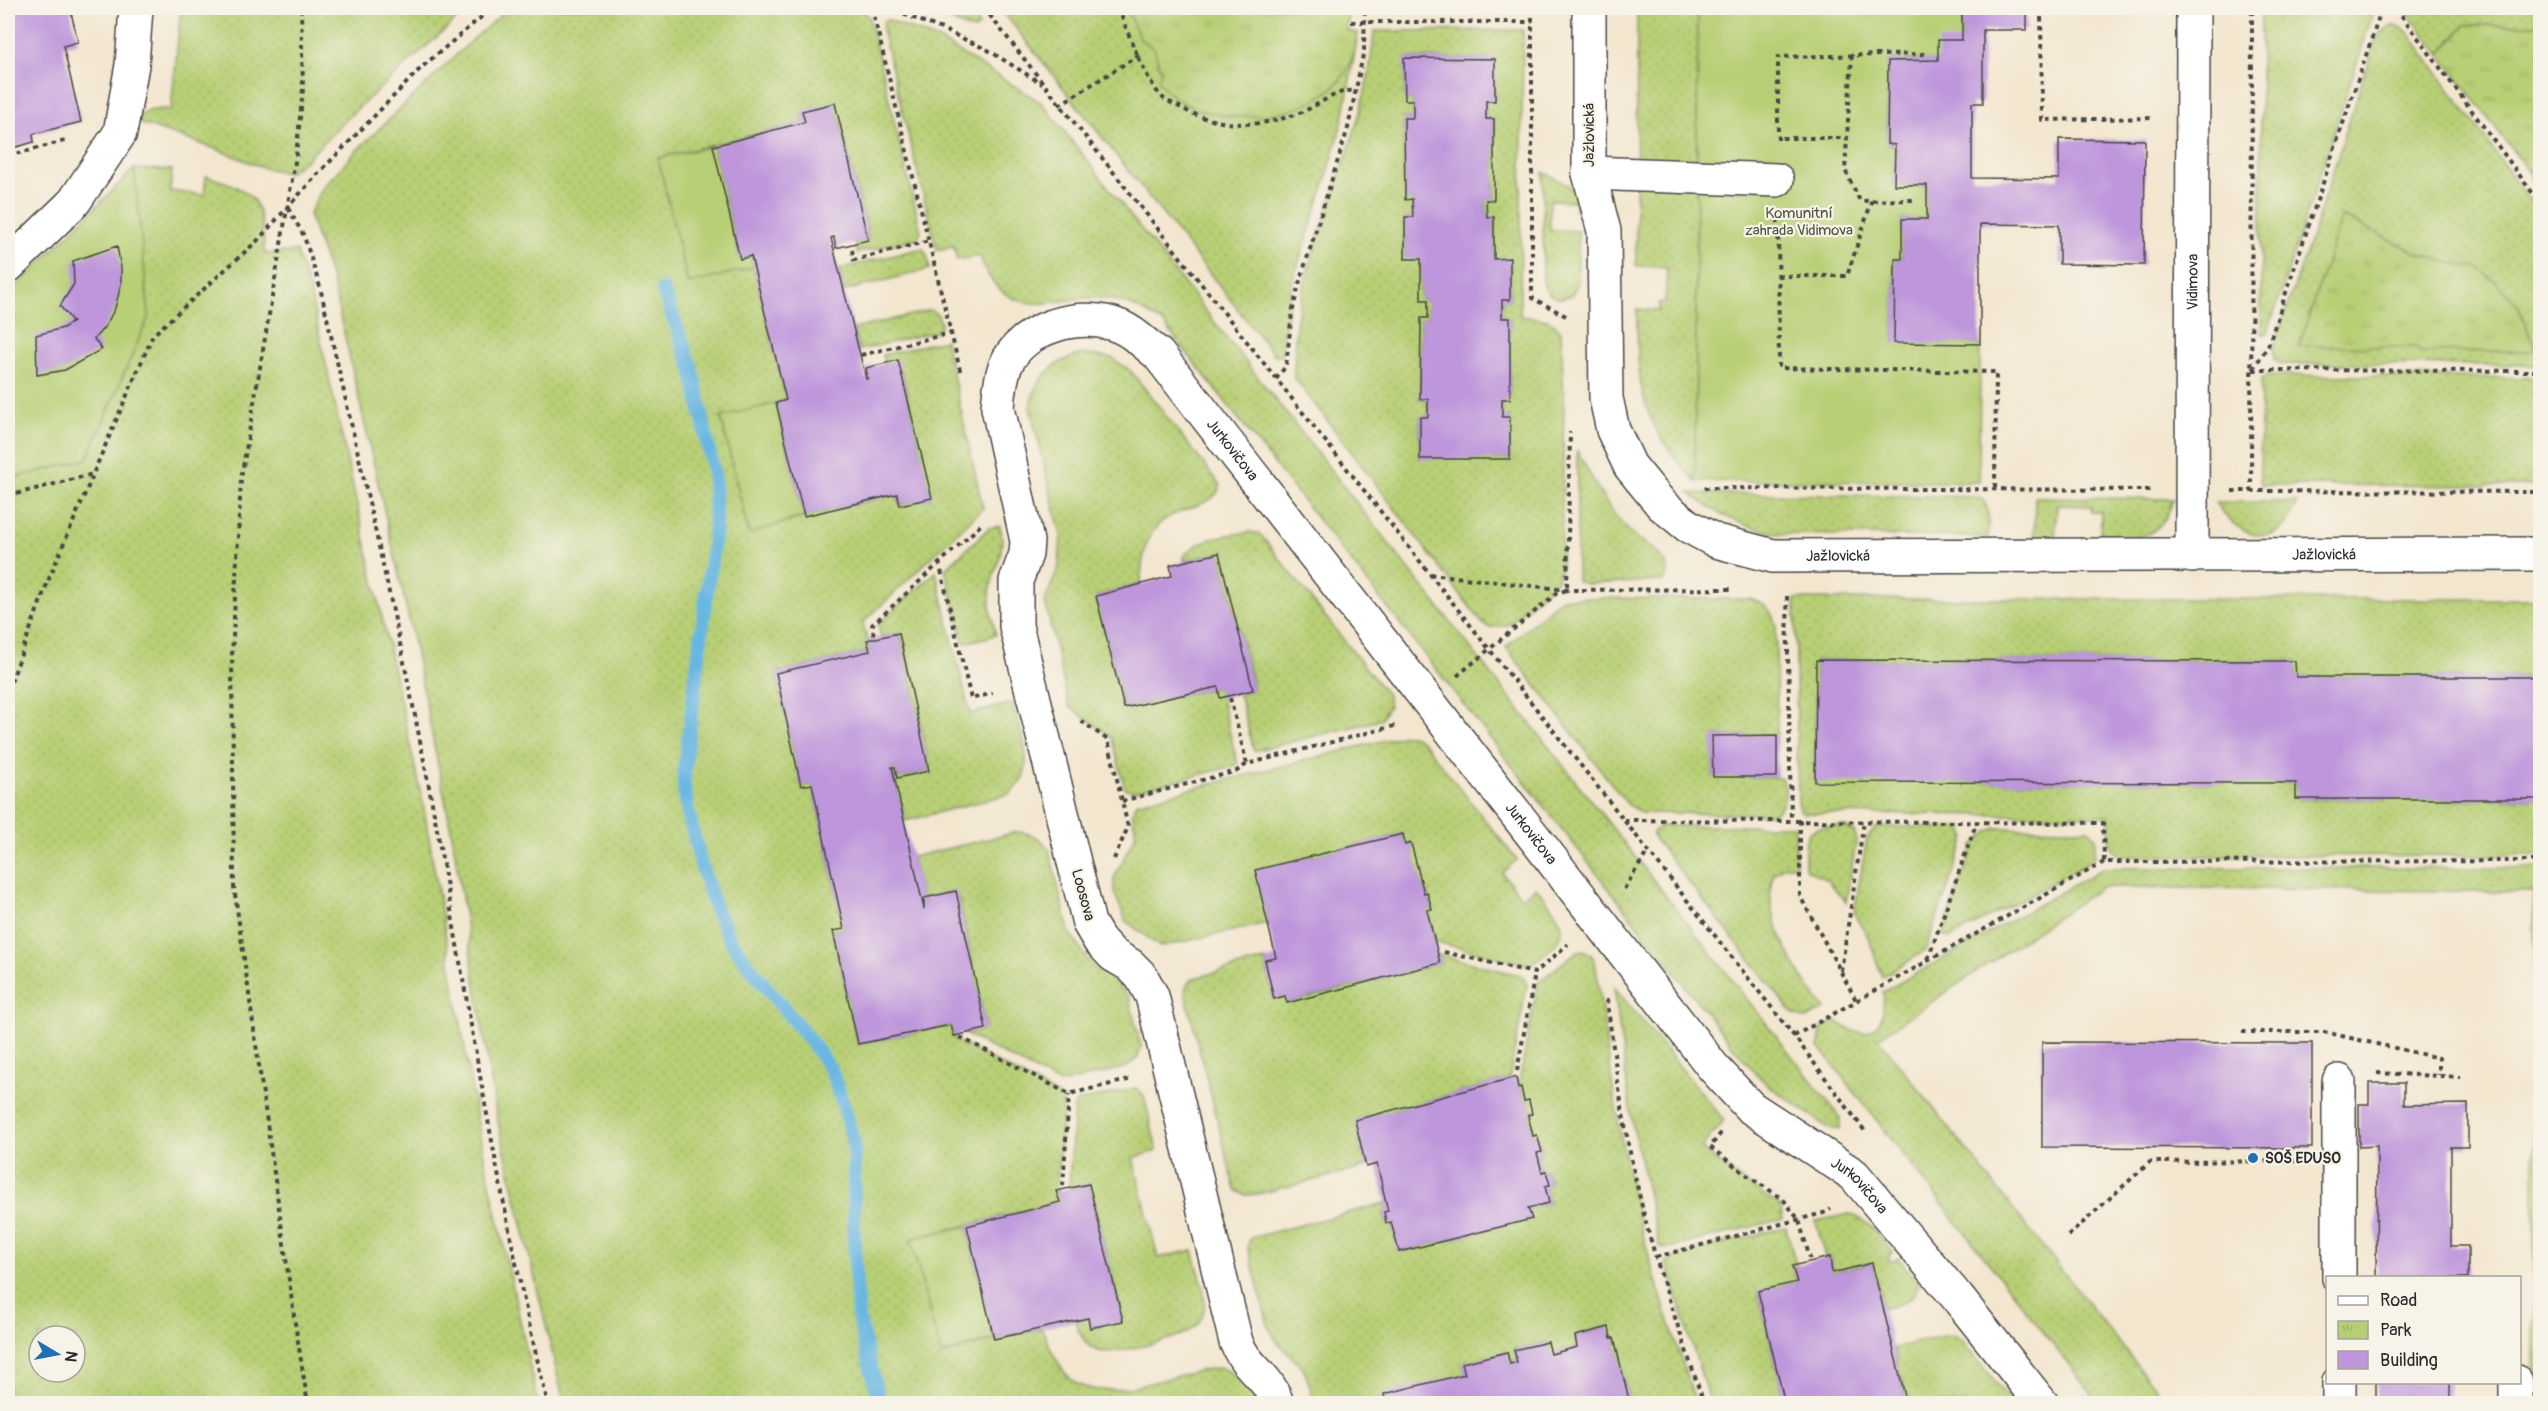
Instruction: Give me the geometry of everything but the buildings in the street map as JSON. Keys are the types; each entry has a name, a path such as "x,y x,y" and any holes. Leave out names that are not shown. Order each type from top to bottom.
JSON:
{"street":[{"path":"8,266 74,202 120,133 132,65 136,8"},
{"name":"Jažlovická","path":"1589,8 1588,173 1604,231 1605,398 1612,430 1630,466 1662,505 1688,526 1716,541 1773,556 2541,554"},
{"name":"Vidimova","path":"2192,556 2193,8"},
{"path":"1588,173 1778,180"},
{"name":"Jurkovičova","path":"1014,352 1031,336 1054,326 1081,321 1104,321 1131,332 1158,354 1713,1067 1750,1107 1854,1175 1957,1297 2042,1404"},
{"name":"Loosova","path":"1014,352 1005,366 998,408 1027,541 1026,554 1016,581 1016,626 1089,923 1099,940 1113,955 1136,970 1152,996 1236,1342 1242,1357 1267,1380 1277,1404"},
{"path":"2339,1081 2339,1276"},
{"path":"2339,1384 2339,1404"},
{"path":"2516,1384 2516,1404"}],"path":[{"path":"301,8 303,89 296,156 241,479 232,656 234,887 308,1404"},
{"path":"8,690 48,581 153,335 258,240 315,177 422,67 492,8"},
{"path":"872,8 962,378"},
{"path":"887,8 942,29 987,50 1045,87"},
{"path":"984,8 1794,1036 1858,1124"},
{"path":"1118,8 1150,79 1163,98 1216,123 1241,125 1268,123 1304,111 1340,92 1357,91"},
{"path":"1276,379 1286,366 1292,313 1299,284 1348,128 1357,91 1364,50 1365,8"},
{"path":"1533,8 1532,298 1570,318"},
{"path":"2042,8 2042,120 2155,118"},
{"path":"2252,8 2252,491"},
{"path":"2253,370 2268,346 2382,8"},
{"path":"2396,8 2541,203"},
{"path":"1351,22 1532,22"},
{"path":"1929,54 1778,57 1779,368 1996,372 1995,489"},
{"path":"1059,105 1140,55"},
{"path":"1852,55 1845,171 1860,201 1913,200"},
{"path":"1778,138 1847,138"},
{"path":"1778,276 1847,276 1872,200"},
{"path":"288,208 304,236 320,287 399,630 437,830 496,1171 548,1404"},
{"path":"852,250 854,260 928,240"},
{"path":"861,355 951,333"},
{"path":"2253,370 2541,371"},
{"path":"1567,590 1570,428"},
{"path":"8,496 93,474"},
{"path":"1698,488 2155,490 2155,479"},
{"path":"2193,490 2541,492"},
{"path":"874,635 872,625 938,561 993,514 1020,507"},
{"path":"938,561 971,699 1004,691"},
{"path":"1430,573 1567,590 1745,589"},
{"path":"1122,801 1237,771 1247,764 1396,727 1557,593 1567,590"},
{"path":"1786,590 1791,820"},
{"path":"1230,698 1247,764"},
{"path":"1074,716 1108,740 1128,827 1114,860"},
{"path":"1624,820 2103,823 2104,862"},
{"path":"1800,820 1800,896 1856,1000"},
{"path":"1840,973 1864,821"},
{"path":"1928,959 1977,821"},
{"path":"1794,1036 2104,862 2541,861"},
{"path":"1517,1071 1536,973 1573,940"},
{"path":"1444,952 1536,973"},
{"path":"1606,994 1627,1133 1640,1198 1656,1257 1704,1404"},
{"path":"960,1037 1069,1094 1169,1069"},
{"path":"2339,1081 2369,1073 2460,1077"},
{"path":"1063,1186 1069,1094"},
{"path":"2068,1236 2150,1162 2339,1161"},
{"path":"1656,1257 1827,1212 1836,1204"},
{"path":"1799,1220 1810,1259"}],"green space":[{"path":"181,8 469,8 355,111 304,162 287,173 264,168 136,122 146,112 171,109"},
{"path":"509,8 853,8 863,10 869,17 921,232 918,238 857,253 855,243 868,240 867,229 838,114 802,112 805,122 659,158 688,283 754,267 786,400 721,418 749,533 897,494 900,505 931,498 902,371 885,363 882,355 945,340 983,508 863,623 870,651 776,673 801,786 812,784 844,928 833,931 858,1044 951,1025 955,1040 1064,1099 1056,1191 1060,1202 911,1239 941,1355 1042,1329 1060,1366 1069,1377 1083,1386 1101,1390 1121,1389 1221,1368 1238,1377 1248,1388 1254,1399 1253,1404 564,1403 496,1113 452,835 411,629 333,284 309,215 323,187 357,150 471,41"},
{"path":"921,8 967,8 979,26 975,30 970,29"},
{"path":"1000,8 1360,8 1360,13 1348,13 1347,31 1358,33 1343,119 1326,180 1292,282 1281,355 1274,355"},
{"path":"1126,8 1346,8 1347,31 1358,33 1349,66 1343,76 1326,93 1304,105 1278,113 1250,117 1222,115 1197,109 1175,97 1158,80 1161,72 1154,48 1141,40"},
{"path":"1371,8 1522,8 1522,11 1371,11"},
{"path":"1637,8 1698,8 1695,481 1676,460 1652,421 1645,402 1638,361 1637,309 1659,311 1659,303 1665,303 1667,267 1636,266"},
{"name":"Komunitní zahrada Vidimova","path":"1698,8 1962,8 1962,40 1938,60 1888,61 1887,144 1895,145 1894,185 1927,186 1927,219 1902,219 1902,259 1895,259 1894,342 1980,344 1979,482 1695,481"},
{"path":"2261,8 2375,8 2268,332 2264,335 2261,332"},
{"path":"2403,8 2540,8 2540,25 2465,25 2440,54"},
{"path":"888,20 941,41 1042,103 1841,1118 1840,1129 1830,1129 1765,1083 1735,1049 1164,324 1134,306 1109,299 1086,298 1045,303 1021,301 1012,298 996,285 989,277 980,256 957,260 954,246 937,250 882,29 884,21"},
{"path":"2465,25 2540,25 2540,163 2529,172 2440,54"},
{"path":"2392,26 2400,27 2408,32 2540,214 2540,365 2281,364 2274,359 2273,348 2376,38","holes":["2342,216 2417,253 2477,268 2496,282 2518,306 2536,350 2420,351"]},
{"path":"1523,30 1520,316 1549,321 1561,332 1564,399 1561,569 1556,581 1508,625 1490,628 1482,623 1294,377 1295,337 1306,277 1362,103 1370,68 1374,31","holes":["1405,58 1494,59 1495,100 1486,101 1486,119 1494,119 1494,199 1486,200 1487,217 1494,218 1494,259 1510,259 1510,300 1502,300 1502,318 1510,318 1510,399 1502,399 1502,417 1510,417 1510,459 1420,458 1420,417 1428,417 1428,399 1420,399 1421,319 1428,318 1428,300 1421,300 1421,259 1405,258 1405,218 1413,217 1412,199 1405,199 1404,118 1413,118 1413,100 1405,100"]},
{"path":"713,146 740,259 751,256 754,267 688,284 658,158"},
{"path":"2540,163 2540,192 2529,172"},
{"path":"134,169 172,170 170,191 204,195 206,176 238,187 248,194 259,210 265,254 296,251 310,292 423,803 480,1137 538,1403 8,1403 8,479 87,459 149,316"},
{"path":"134,169 149,316 87,459 8,479 8,295"},
{"path":"1543,172 1579,191 1578,210 1575,210 1574,201 1550,200 1550,230 1578,231 1578,282 1572,295 1562,298 1551,295 1543,283"},
{"path":"2342,216 2417,253 2463,266 2477,267 2496,282 2518,306 2536,351 2420,352 2418,347 2299,346"},
{"path":"923,249 927,255 930,269 844,291 839,269"},
{"path":"930,310 938,315 941,324 938,331 859,350 854,329"},
{"path":"1082,354 1112,358 1131,371 1220,485 1218,492 1212,498 1167,518 1155,529 1147,543 1141,584 1096,596 1124,708 1218,687 1238,765 1135,791 1126,789 1124,785 1112,738 1069,706 1045,601 1059,566 1061,536 1030,407 1036,387 1047,372 1062,361"},
{"path":"2268,375 2540,378 2540,486 2262,485 2260,479 2261,385 2262,379"},
{"path":"776,403 804,516 749,534 721,417"},
{"path":"1577,450 1614,514 1630,532 1663,559 1668,572 1664,581 1586,584 1577,581"},
{"path":"1689,493 1979,497 1988,510 1988,537 1779,534 1732,520"},
{"path":"2035,497 2173,499 2162,523 2154,530 2136,537 2100,537 2101,512 2091,512 2091,506 2057,505 2055,537 2034,537"},
{"path":"2215,502 2297,502 2290,518 2280,529 2270,535 2258,535 2235,525"},
{"path":"1000,526 1001,552 990,597 996,635 964,643 945,569 989,528"},
{"path":"1251,532 1260,534 1388,696 1389,706 1380,720 1254,751 1239,694 1253,690 1251,678 1219,553 1184,561 1189,551 1205,541"},
{"path":"936,572 970,714 1013,703 1026,752 1026,764 1024,775 1009,794 905,821 892,767 895,767 898,778 929,771 928,759 899,633 881,637 878,624"},
{"path":"1562,598 1750,599 1761,603 1768,609 1776,628 1777,735 1713,736 1713,776 1781,778 1785,794 1780,808 1772,814 1641,813 1627,804 1506,647"},
{"path":"1795,599 2540,599 2540,677 2296,677 2295,661 1816,660 1815,781 2296,783 2297,799 2540,799 2540,855 2124,856 2118,854 2111,846 2109,816 1804,813 1800,810 1798,802"},
{"path":"1412,735 1423,742 1517,860 1502,873 1522,898 1536,887 1560,921 1562,929 1555,945 1529,965 1436,942 1427,910 1432,908 1428,893 1424,893 1410,844 1405,845 1402,834 1256,870 1268,923 1160,947 1126,921 1114,892 1114,878 1136,834 1132,812 1136,803"},
{"path":"1660,826 1795,826 1796,866 1784,866 1774,874 1771,889 1772,907 1784,944 1805,981 1825,1009 1806,1019 1792,1013 1653,837 1653,832"},
{"path":"1843,826 1855,832 1856,843 1846,902 1828,881 1805,868 1805,846 1809,833 1820,828"},
{"path":"1877,827 1962,827 1966,837 1925,951 1882,977 1869,939 1854,912 1867,838"},
{"path":"1996,828 2088,829 2096,838 2095,856 2082,867 1950,938 1943,935 1973,846 1989,831"},
{"path":"1017,832 1035,836 1049,849 1069,932 1093,967 1116,983 1129,998 1141,1046 1138,1057 1127,1067 1060,1084 965,1034 986,1029 960,902 955,891 924,898 924,909 912,857"},
{"path":"2104,868 2540,868 2540,1403 2534,1403 2534,892 2102,887 1878,1038 2167,1403 2099,1403 1819,1047 1821,1029 1835,1020 1856,1031 1872,1030 1882,1016 1883,992"},
{"path":"1584,950 1592,956 1596,966 1617,1115 1641,1229 1696,1403 1630,1403 1614,1338 1611,1338 1608,1327 1575,1335 1577,1347 1551,1354 1548,1342 1514,1350 1517,1362 1510,1364 1506,1352 1463,1363 1465,1374 1374,1401 1374,1403 1315,1403 1305,1371 1276,1340 1269,1328 1248,1249 1250,1238 1386,1203 1388,1211 1384,1212 1386,1223 1391,1222 1399,1252 1531,1219 1528,1208 1549,1203 1545,1186 1550,1184 1546,1171 1542,1172 1537,1153 1542,1152 1538,1136 1533,1136 1528,1115 1532,1114 1529,1100 1524,1101 1521,1088 1518,1088 1538,982 1578,951"},
{"path":"1439,955 1519,975 1525,979 1527,985 1509,1079 1356,1120 1366,1167 1259,1194 1245,1195 1235,1190 1185,993 1186,986 1194,978 1265,960 1274,999 1285,996 1288,1003 1440,963"},
{"path":"1614,987 1724,1120 1701,1148 1744,1182 1780,1206 1783,1219 1665,1249 1659,1246 1632,1122"},
{"path":"1136,1088 1144,1096 1157,1151 1133,1158 1158,1258 1193,1250 1204,1290 1204,1307 1198,1324 1182,1334 1143,1346 1103,1352 1085,1342 1075,1321 1088,1318 1091,1328 1123,1320 1089,1184 1069,1188 1074,1107 1077,1102"},
{"path":"1849,1214 1856,1216 1874,1230 1893,1252 1888,1257 1892,1262 1898,1258 1919,1283 1914,1294 1906,1301 1884,1308 1872,1263 1832,1273 1830,1257 1825,1258 1816,1221"},
{"path":"967,1226 994,1339 941,1355 911,1239"},
{"path":"1786,1227 1796,1265 1792,1267 1797,1282 1758,1292 1785,1403 1710,1403 1666,1262 1682,1254"},
{"path":"1948,1335 1962,1340 2010,1401 2007,1404 1907,1403 1894,1348"}],"waterway":[{"path":"663,290 693,372 714,474 715,528 684,771 684,790 688,812 701,865 716,911 731,941 831,1070 845,1110 854,1145 854,1246 858,1317 880,1404"}],"place":[{"name":"SOŠ EDUSO","path":"2253,1158"}]}
